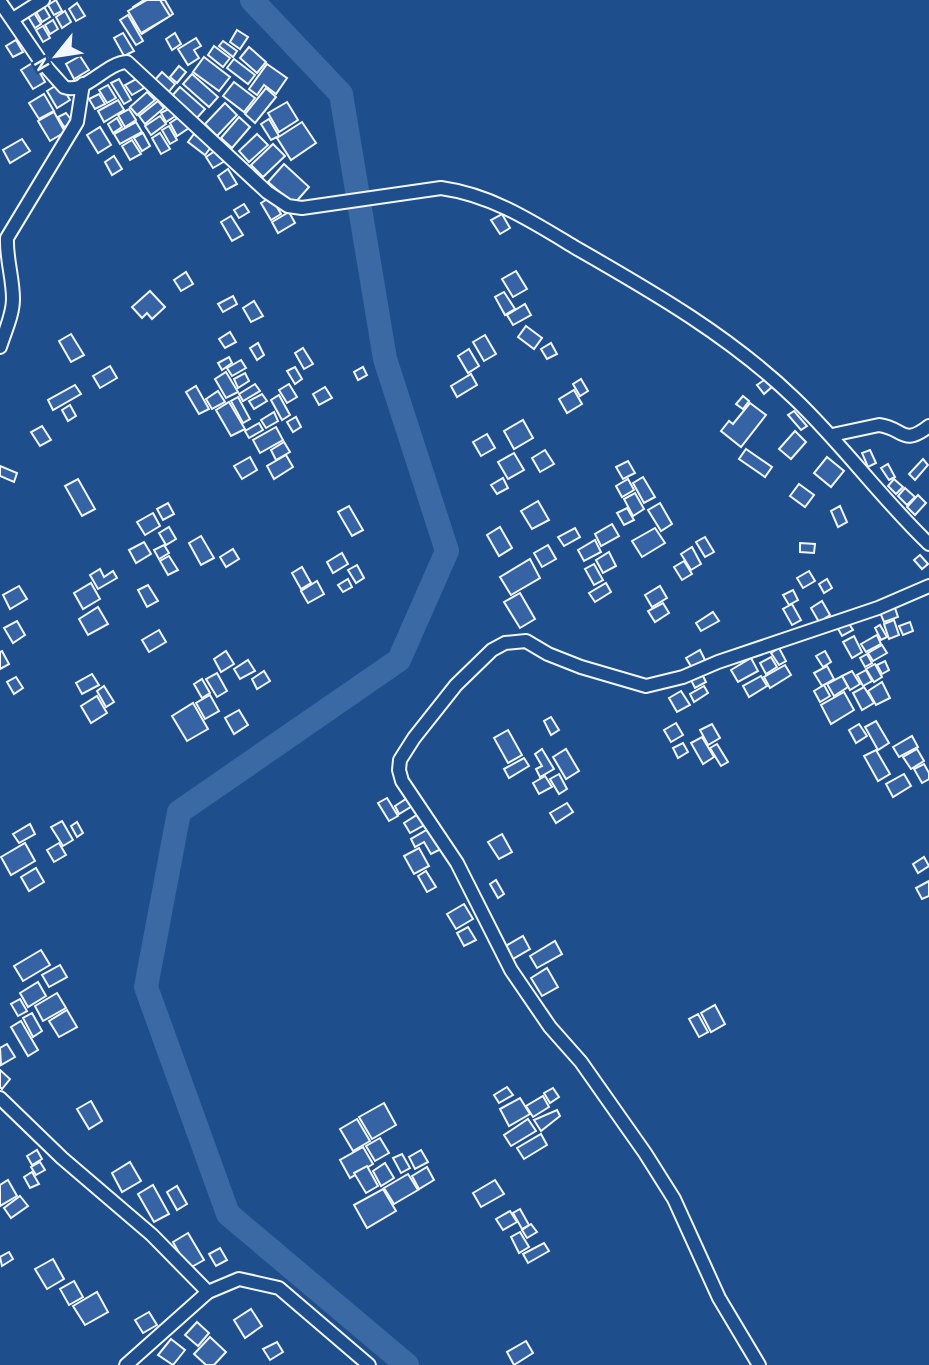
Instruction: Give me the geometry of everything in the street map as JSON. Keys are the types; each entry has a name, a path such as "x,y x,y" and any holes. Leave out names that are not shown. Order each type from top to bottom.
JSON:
{"street":[{"path":"13,19 43,0"},
{"path":"0,2 39,59 64,87 74,89 117,63 127,62 267,192 288,206 302,208 441,188 491,200 668,301 732,346 775,381 831,435 865,476 929,544"},
{"path":"0,347 13,298 6,238 77,122 83,84"},
{"path":"831,435 879,425 886,426 904,437 911,437 929,426"},
{"path":"759,1365 719,1298 674,1199 581,1062 550,1027 510,970 457,863 402,781 400,760 414,737 456,685 492,650 505,643 526,641 548,654 580,667 646,686 683,677 718,662 878,608 929,586"},
{"path":"0,1098 62,1158 152,1235 208,1292"},
{"path":"126,1365 208,1292 239,1279 279,1288 369,1365"}],"building":[{"path":"56,0 62,11 54,15 48,5"},
{"path":"144,0 165,0 173,14 142,34 133,21 139,17 133,7"},
{"path":"147,0 160,0 170,16 141,33 128,11"},
{"path":"77,3 85,16 76,21 69,9"},
{"path":"43,5 50,17 42,22 35,10"},
{"path":"33,11 41,24 35,28 27,15"},
{"path":"65,11 71,22 62,28 56,17"},
{"path":"128,15 143,41 136,45 120,20"},
{"path":"53,20 58,29 50,34 45,25"},
{"path":"43,26 50,38 43,42 36,30"},
{"path":"237,30 248,37 240,49 230,42"},
{"path":"123,33 134,51 124,56 114,38"},
{"path":"175,33 181,44 172,50 166,39"},
{"path":"196,38 201,46 194,50 199,58 188,65 178,49"},
{"path":"16,40 23,52 13,57 6,46"},
{"path":"223,41 237,51 233,57 219,46"},
{"path":"214,46 230,58 223,67 208,55"},
{"path":"249,47 266,62 257,73 240,58"},
{"path":"80,56 89,70 74,79 66,64"},
{"path":"204,57 230,77 219,91 193,72"},
{"path":"234,59 255,75 248,84 227,68"},
{"path":"34,62 45,82 33,89 21,70"},
{"path":"267,64 287,78 276,94 264,85 257,95 249,89"},
{"path":"179,66 186,72 177,83 170,77"},
{"path":"162,72 175,84 167,94 153,82"},
{"path":"192,74 218,97 209,107 183,84"},
{"path":"138,78 144,88 132,95 125,85"},
{"path":"119,79 131,100 124,104 111,83"},
{"path":"234,82 255,98 244,112 223,96"},
{"path":"60,83 70,100 57,108 47,91"},
{"path":"108,85 116,98 107,103 99,90"},
{"path":"180,87 205,109 196,119 171,97"},
{"path":"266,88 276,97 255,123 245,114"},
{"path":"147,92 155,100 137,115 130,107"},
{"path":"44,94 54,111 39,119 29,103"},
{"path":"99,94 105,104 95,109 89,99"},
{"path":"118,100 124,110 104,122 98,111"},
{"path":"158,101 164,108 145,124 139,116"},
{"path":"287,102 298,120 279,132 268,113"},
{"path":"225,103 237,115 217,136 205,124"},
{"path":"172,107 177,115 166,122 161,113"},
{"path":"129,109 136,120 125,127 118,115"},
{"path":"54,112 65,132 50,141 38,121"},
{"path":"66,113 73,122 64,127 58,117"},
{"path":"182,115 189,128 177,136 170,123"},
{"path":"160,116 166,124 151,135 145,126"},
{"path":"239,117 250,127 232,148 221,138"},
{"path":"117,118 122,127 113,133 108,124"},
{"path":"269,119 279,136 271,140 261,124"},
{"path":"136,122 142,132 120,144 114,134"},
{"path":"302,122 316,143 291,160 277,138"},
{"path":"169,126 177,140 170,144 162,130"},
{"path":"100,127 111,145 98,153 87,135"},
{"path":"143,133 150,146 142,151 134,138"},
{"path":"160,133 170,149 161,154 152,138"},
{"path":"194,134 211,147 205,155 188,142"},
{"path":"257,134 268,145 249,162 239,151"},
{"path":"22,139 30,151 10,163 3,150"},
{"path":"132,140 141,154 130,160 122,146"},
{"path":"273,144 285,156 263,177 251,165"},
{"path":"218,149 225,161 213,168 206,157"},
{"path":"114,156 122,169 112,175 105,162"},
{"path":"284,164 309,187 294,204 268,182"},
{"path":"228,169 237,184 226,190 218,176"},
{"path":"271,197 281,214 271,220 261,203"},
{"path":"244,204 249,212 239,218 234,210"},
{"path":"289,212 295,223 278,233 272,222"},
{"path":"502,214 510,228 500,234 491,220"},
{"path":"231,216 243,235 232,241 221,222"},
{"path":"516,271 527,289 513,297 502,279"},
{"path":"186,272 193,284 181,291 174,280"},
{"path":"150,291 165,307 152,319 147,313 142,318 132,307"},
{"path":"504,292 515,309 505,315 495,297"},
{"path":"233,296 237,304 223,312 218,304"},
{"path":"254,301 263,316 251,322 243,308"},
{"path":"525,304 531,315 513,325 507,315"},
{"path":"526,326 542,338 534,349 518,337"},
{"path":"230,332 236,342 225,348 219,339"},
{"path":"71,334 84,355 71,362 59,341"},
{"path":"485,335 496,354 484,361 473,342"},
{"path":"258,343 264,355 257,360 250,348"},
{"path":"551,343 557,354 547,359 541,349"},
{"path":"303,348 313,364 304,369 295,353"},
{"path":"469,349 479,366 468,373 458,356"},
{"path":"229,357 232,363 222,370 218,363"},
{"path":"241,360 246,368 232,376 227,368"},
{"path":"110,366 117,378 100,388 93,376"},
{"path":"295,367 302,379 295,384 287,371"},
{"path":"363,367 367,375 358,380 354,372"},
{"path":"226,372 238,392 226,398 215,379"},
{"path":"245,373 249,381 238,388 234,379"},
{"path":"471,374 477,385 457,397 451,386"},
{"path":"767,378 773,386 764,394 757,385"},
{"path":"581,379 588,391 580,396 573,384"},
{"path":"255,384 260,391 243,401 239,394"},
{"path":"289,384 297,397 287,403 279,390"},
{"path":"75,385 81,394 53,410 48,400"},
{"path":"196,386 209,409 199,414 186,392"},
{"path":"325,387 332,398 319,405 313,394"},
{"path":"574,390 582,404 567,413 559,399"},
{"path":"218,391 225,402 212,409 206,399"},
{"path":"262,394 267,401 254,409 249,401"},
{"path":"279,395 290,415 282,420 271,400"},
{"path":"743,396 749,401 743,409 736,404"},
{"path":"238,397 250,419 243,423 231,401"},
{"path":"229,402 245,429 231,436 216,410"},
{"path":"750,403 766,415 741,447 721,431 729,421 733,424"},
{"path":"70,405 76,416 68,421 62,410"},
{"path":"794,411 807,426 801,430 788,415"},
{"path":"274,412 278,421 266,428 261,420"},
{"path":"296,417 301,427 293,432 287,422"},
{"path":"523,420 533,438 514,449 504,431"},
{"path":"259,423 263,430 249,438 245,431"},
{"path":"42,426 51,440 40,446 31,432"},
{"path":"276,427 283,440 260,453 253,440"},
{"path":"795,431 806,442 791,459 779,449"},
{"path":"487,434 495,448 481,456 473,442"},
{"path":"284,442 290,452 276,460 271,450"},
{"path":"746,449 772,467 765,477 739,459"},
{"path":"545,450 554,464 540,472 532,458"},
{"path":"870,450 876,463 868,467 862,453"},
{"path":"514,453 524,470 508,479 498,462"},
{"path":"286,455 293,467 274,479 267,466"},
{"path":"250,457 257,470 242,479 234,466"},
{"path":"827,457 844,471 831,487 814,473"},
{"path":"923,459 928,465 915,480 909,474"},
{"path":"628,461 635,473 623,479 616,467"},
{"path":"888,464 895,477 889,480 881,468"},
{"path":"0,466 17,473 14,482 0,476"},
{"path":"643,477 655,497 644,503 633,483"},
{"path":"503,478 508,488 497,494 491,485"},
{"path":"78,479 95,509 82,516 65,486"},
{"path":"628,479 634,490 622,497 616,486"},
{"path":"894,479 903,487 896,494 888,486"},
{"path":"799,484 814,495 805,507 790,496"},
{"path":"905,488 915,497 907,505 898,496"},
{"path":"635,493 644,509 633,516 624,499"},
{"path":"918,495 926,503 915,515 907,507"},
{"path":"538,501 549,520 532,529 521,511"},
{"path":"168,503 174,514 163,520 157,509"},
{"path":"660,503 672,524 661,531 648,510"},
{"path":"349,506 363,530 352,536 338,512"},
{"path":"840,506 847,522 838,527 831,511"},
{"path":"627,508 634,520 624,525 617,513"},
{"path":"153,513 160,526 145,535 137,522"},
{"path":"612,524 619,536 601,546 595,534"},
{"path":"169,527 176,539 166,545 159,533"},
{"path":"500,527 512,548 499,556 487,535"},
{"path":"575,528 580,537 564,546 558,537"},
{"path":"655,528 665,543 642,557 632,541"},
{"path":"201,536 214,558 201,565 189,543"},
{"path":"705,537 714,552 705,557 696,542"},
{"path":"595,540 601,552 584,561 578,550"},
{"path":"144,542 151,554 136,563 129,550"},
{"path":"800,543 815,544 814,553 800,552"},
{"path":"164,545 169,553 159,559 154,550"},
{"path":"548,545 556,559 542,567 534,553"},
{"path":"692,547 701,564 691,570 681,554"},
{"path":"233,549 239,559 226,567 220,557"},
{"path":"609,552 616,566 603,573 596,560"},
{"path":"342,553 348,564 333,573 327,562"},
{"path":"920,555 928,564 922,569 914,560"},
{"path":"169,556 178,570 168,575 160,561"},
{"path":"530,559 540,578 511,595 500,577"},
{"path":"684,561 692,574 682,580 674,567"},
{"path":"594,564 603,580 594,585 585,569"},
{"path":"357,565 364,578 356,583 348,570"},
{"path":"302,567 311,583 301,589 292,573"},
{"path":"100,569 104,577 113,571 117,578 98,589 90,575"},
{"path":"809,571 815,581 803,588 797,578"},
{"path":"348,579 352,587 343,592 338,585"},
{"path":"827,579 832,588 824,593 819,584"},
{"path":"317,581 324,594 308,603 301,591"},
{"path":"91,583 100,599 83,609 74,593"},
{"path":"606,583 611,592 595,602 589,593"},
{"path":"148,585 158,601 147,607 138,590"},
{"path":"19,586 27,599 10,609 3,595"},
{"path":"660,586 667,598 652,607 645,595"},
{"path":"793,590 798,600 789,605 783,595"},
{"path":"520,593 535,619 520,628 504,602"},
{"path":"822,601 830,615 819,622 811,608"},
{"path":"663,603 669,613 655,622 648,611"},
{"path":"792,604 801,620 792,625 783,609"},
{"path":"894,605 898,617 884,622 879,610"},
{"path":"98,607 108,624 88,635 79,619"},
{"path":"713,612 719,621 701,631 696,623"},
{"path":"846,619 853,630 842,636 836,625"},
{"path":"894,620 899,635 889,639 884,624"},
{"path":"17,621 25,635 13,643 4,628"},
{"path":"910,622 913,631 903,635 899,626"},
{"path":"880,625 887,637 881,640 875,628"},
{"path":"159,630 166,642 149,652 142,640"},
{"path":"877,635 881,644 866,652 861,644"},
{"path":"854,636 862,652 852,658 843,642"},
{"path":"882,645 887,653 873,661 868,653"},
{"path":"779,648 786,661 779,665 771,653"},
{"path":"700,650 705,660 692,668 686,658"},
{"path":"2,651 9,664 0,669 0,652"},
{"path":"226,651 234,664 221,672 214,659"},
{"path":"825,651 831,662 823,667 816,656"},
{"path":"867,654 872,663 865,667 860,658"},
{"path":"771,657 777,667 766,674 760,663"},
{"path":"751,658 758,671 738,682 731,670"},
{"path":"248,660 255,671 240,679 234,669"},
{"path":"885,661 889,670 882,674 877,665"},
{"path":"875,664 882,677 874,682 866,669"},
{"path":"785,665 791,675 770,688 764,677"},
{"path":"827,666 834,679 822,686 814,673"},
{"path":"866,670 872,681 863,686 857,675"},
{"path":"264,671 270,681 257,689 252,679"},
{"path":"852,671 860,684 850,690 842,676"},
{"path":"217,673 227,691 217,697 206,679"},
{"path":"92,674 99,685 82,694 76,683"},
{"path":"702,674 706,682 695,688 691,680"},
{"path":"761,676 767,686 749,697 743,686"},
{"path":"842,676 848,687 834,696 827,684"},
{"path":"16,677 23,688 14,694 7,682"},
{"path":"202,679 210,693 202,698 194,684"},
{"path":"882,682 890,698 876,705 868,691"},
{"path":"824,685 830,696 820,702 814,691"},
{"path":"104,686 114,702 106,707 97,691"},
{"path":"704,686 708,693 694,702 690,694"},
{"path":"864,687 874,703 862,710 853,693"},
{"path":"681,691 690,705 677,712 669,698"},
{"path":"844,692 854,710 831,724 821,705"},
{"path":"210,695 219,711 205,719 196,703"},
{"path":"97,696 107,713 91,723 81,706"},
{"path":"193,703 208,729 187,741 172,716"},
{"path":"239,710 248,725 234,734 225,718"},
{"path":"551,717 559,730 551,735 544,721"},
{"path":"876,721 889,743 878,750 865,727"},
{"path":"676,723 683,735 671,742 664,730"},
{"path":"712,724 720,738 708,745 700,730"},
{"path":"859,724 867,736 856,743 849,730"},
{"path":"508,730 522,755 508,763 494,738"},
{"path":"912,736 918,747 899,757 893,747"},
{"path":"702,737 714,757 703,764 691,743"},
{"path":"683,743 688,752 678,758 673,748"},
{"path":"717,744 728,762 721,766 710,748"},
{"path":"542,749 554,769 540,777 536,769 542,766 535,754"},
{"path":"566,749 579,771 566,779 553,757"},
{"path":"917,749 924,761 911,769 903,757"},
{"path":"876,750 890,774 878,781 864,756"},
{"path":"524,758 529,766 509,778 504,769"},
{"path":"924,764 929,779 922,783 914,769"},
{"path":"559,774 567,789 559,794 550,779"},
{"path":"904,774 911,786 893,797 886,784"},
{"path":"545,776 552,787 539,794 533,783"},
{"path":"409,797 414,805 399,814 395,806"},
{"path":"387,798 398,816 389,821 378,803"},
{"path":"567,803 573,812 556,823 550,813"},
{"path":"420,813 426,824 410,833 404,823"},
{"path":"62,821 73,840 63,846 51,827"},
{"path":"77,822 83,833 77,837 71,826"},
{"path":"30,824 35,834 19,843 13,834"},
{"path":"430,828 441,849 431,854 424,842 415,847 411,839"},
{"path":"502,834 512,852 499,859 488,842"},
{"path":"25,843 35,861 11,875 1,857"},
{"path":"59,843 66,855 54,862 47,850"},
{"path":"419,848 429,866 414,874 404,856"},
{"path":"924,857 929,866 918,873 913,864"},
{"path":"36,868 44,882 29,891 21,877"},
{"path":"426,871 436,887 427,892 418,876"},
{"path":"496,880 504,894 498,898 490,884"},
{"path":"929,881 929,896 922,899 916,888"},
{"path":"464,904 473,919 456,929 447,914"},
{"path":"468,927 476,940 464,946 457,933"},
{"path":"523,936 530,949 511,960 504,947"},
{"path":"555,941 562,954 537,968 530,956"},
{"path":"41,950 50,965 23,981 14,966"},
{"path":"60,965 67,977 49,987 42,975"},
{"path":"547,968 558,987 542,996 531,978"},
{"path":"38,982 46,996 28,1007 20,993"},
{"path":"57,993 66,1008 43,1021 35,1006"},
{"path":"20,999 27,1011 18,1016 11,1004"},
{"path":"715,1005 725,1024 711,1032 701,1013"},
{"path":"67,1010 77,1027 59,1037 49,1021"},
{"path":"32,1013 42,1031 33,1037 23,1018"},
{"path":"698,1014 708,1032 699,1037 689,1019"},
{"path":"21,1021 38,1050 28,1056 11,1027"},
{"path":"7,1044 15,1057 1,1065 0,1048"},
{"path":"0,1070 10,1079 2,1089 0,1087"},
{"path":"507,1087 513,1095 499,1103 494,1095"},
{"path":"553,1088 559,1097 550,1103 544,1093"},
{"path":"543,1096 549,1107 533,1117 526,1106"},
{"path":"520,1098 530,1114 509,1126 500,1109"},
{"path":"91,1101 102,1121 89,1129 77,1109"},
{"path":"384,1103 396,1125 372,1139 359,1117"},
{"path":"557,1110 560,1116 541,1131 534,1120"},
{"path":"357,1119 370,1141 353,1151 340,1129"},
{"path":"528,1119 536,1131 511,1146 504,1135"},
{"path":"541,1134 547,1145 524,1159 517,1148"},
{"path":"380,1138 389,1153 375,1161 366,1146"},
{"path":"363,1147 373,1164 350,1178 340,1160"},
{"path":"37,1150 42,1159 32,1165 27,1156"},
{"path":"421,1150 428,1162 415,1169 409,1157"},
{"path":"402,1154 410,1168 401,1173 393,1158"},
{"path":"40,1162 45,1170 36,1175 31,1167"},
{"path":"130,1162 141,1181 122,1192 112,1173"},
{"path":"385,1163 394,1178 381,1186 373,1171"},
{"path":"367,1166 378,1186 366,1193 354,1173"},
{"path":"427,1167 434,1180 419,1189 412,1176"},
{"path":"32,1172 39,1184 30,1188 24,1177"},
{"path":"408,1174 418,1190 394,1204 384,1188"},
{"path":"8,1180 17,1196 0,1206 0,1185"},
{"path":"495,1180 504,1194 481,1207 473,1193"},
{"path":"153,1185 169,1214 154,1222 138,1194"},
{"path":"177,1186 187,1204 177,1210 167,1192"},
{"path":"383,1189 396,1211 367,1228 354,1205"},
{"path":"20,1196 28,1206 11,1218 4,1208"},
{"path":"520,1209 529,1225 522,1229 513,1213"},
{"path":"510,1211 517,1222 503,1230 496,1219"},
{"path":"531,1224 537,1232 527,1238 522,1230"},
{"path":"520,1232 529,1247 519,1253 511,1237"},
{"path":"188,1233 204,1260 188,1269 173,1242"},
{"path":"544,1243 549,1251 528,1263 523,1254"},
{"path":"220,1248 227,1260 216,1266 209,1254"},
{"path":"9,1252 13,1259 2,1266 0,1257"},
{"path":"53,1259 64,1279 47,1289 35,1269"},
{"path":"74,1281 83,1297 69,1305 60,1289"},
{"path":"97,1292 108,1312 85,1325 73,1306"},
{"path":"251,1309 262,1326 245,1338 234,1320"},
{"path":"149,1312 157,1325 143,1333 135,1320"},
{"path":"197,1322 209,1333 198,1346 185,1335"},
{"path":"210,1337 226,1352 214,1365 206,1365 194,1354"},
{"path":"171,1339 185,1350 173,1365 158,1355"},
{"path":"526,1341 533,1353 514,1365 507,1352"},
{"path":"277,1342 283,1352 270,1360 263,1349"}],"waterway":[{"path":"252,0 341,94 385,359 447,551 399,660 179,812 146,987 228,1214 407,1365"}]}
